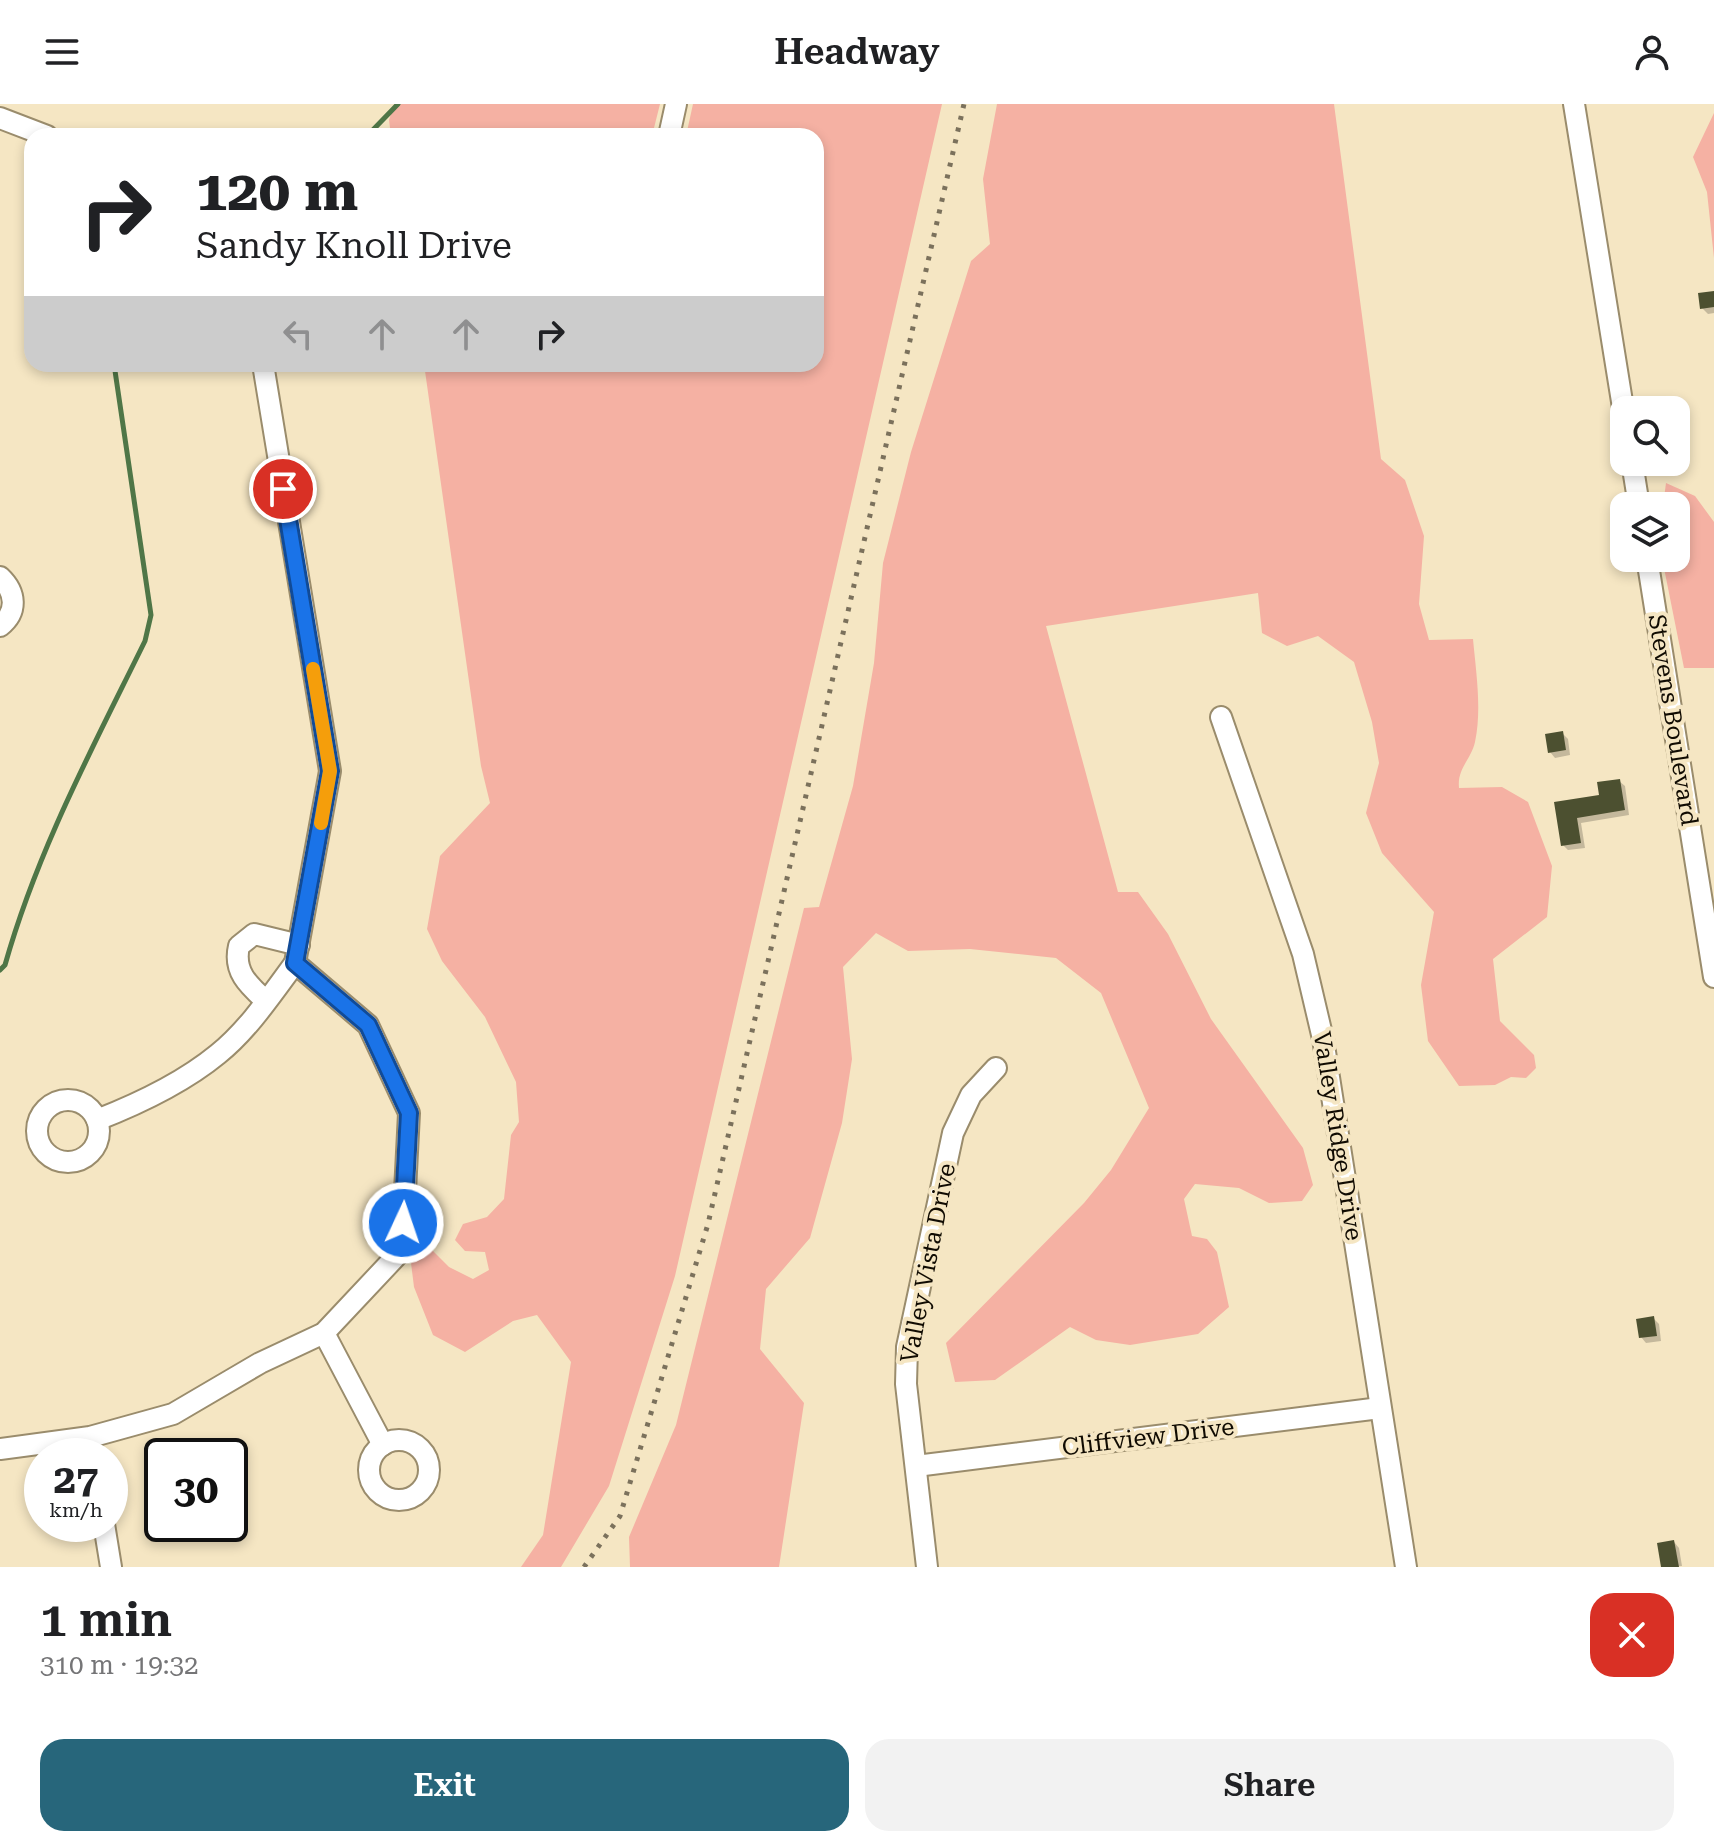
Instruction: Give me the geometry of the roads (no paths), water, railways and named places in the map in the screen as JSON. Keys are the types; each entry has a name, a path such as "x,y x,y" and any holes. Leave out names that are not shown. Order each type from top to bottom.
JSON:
{"street":[{"path":"671,128 676,104"},
{"path":"1574,104 1621,396"},
{"path":"0,118 26,128"},
{"path":"97,1120 131,1107 218,1054 266,1001 297,954 330,771 264,372"},
{"name":"Stevens Boulevard","path":"1649,572 1714,977"},
{"path":"0,577 8,585 14,604 12,613 0,626"},
{"name":"Valley Ridge Drive","path":"1221,717 1303,954 1323,1039 1406,1567"},
{"path":"113,1438 173,1414 260,1363 324,1333 402,1250 409,1113 368,1025 297,954 254,934 239,946 237,956 242,978 266,1001"},
{"name":"Valley Vista Drive","path":"927,1567 906,1384 907,1347 953,1133 971,1095 996,1068"},
{"path":"324,1333 383,1445"},
{"name":"Cliffview Drive","path":"916,1466 1380,1408"},
{"path":"0,1449 24,1448"},
{"path":"107,1542 111,1567"}],"waterway":[{"path":"375,128 398,104"},
{"path":"0,970 5,965 50,840 145,641 151,615 115,372"}],"railway":[{"path":"584,1567 620,1516 708,1224 964,104"}]}
